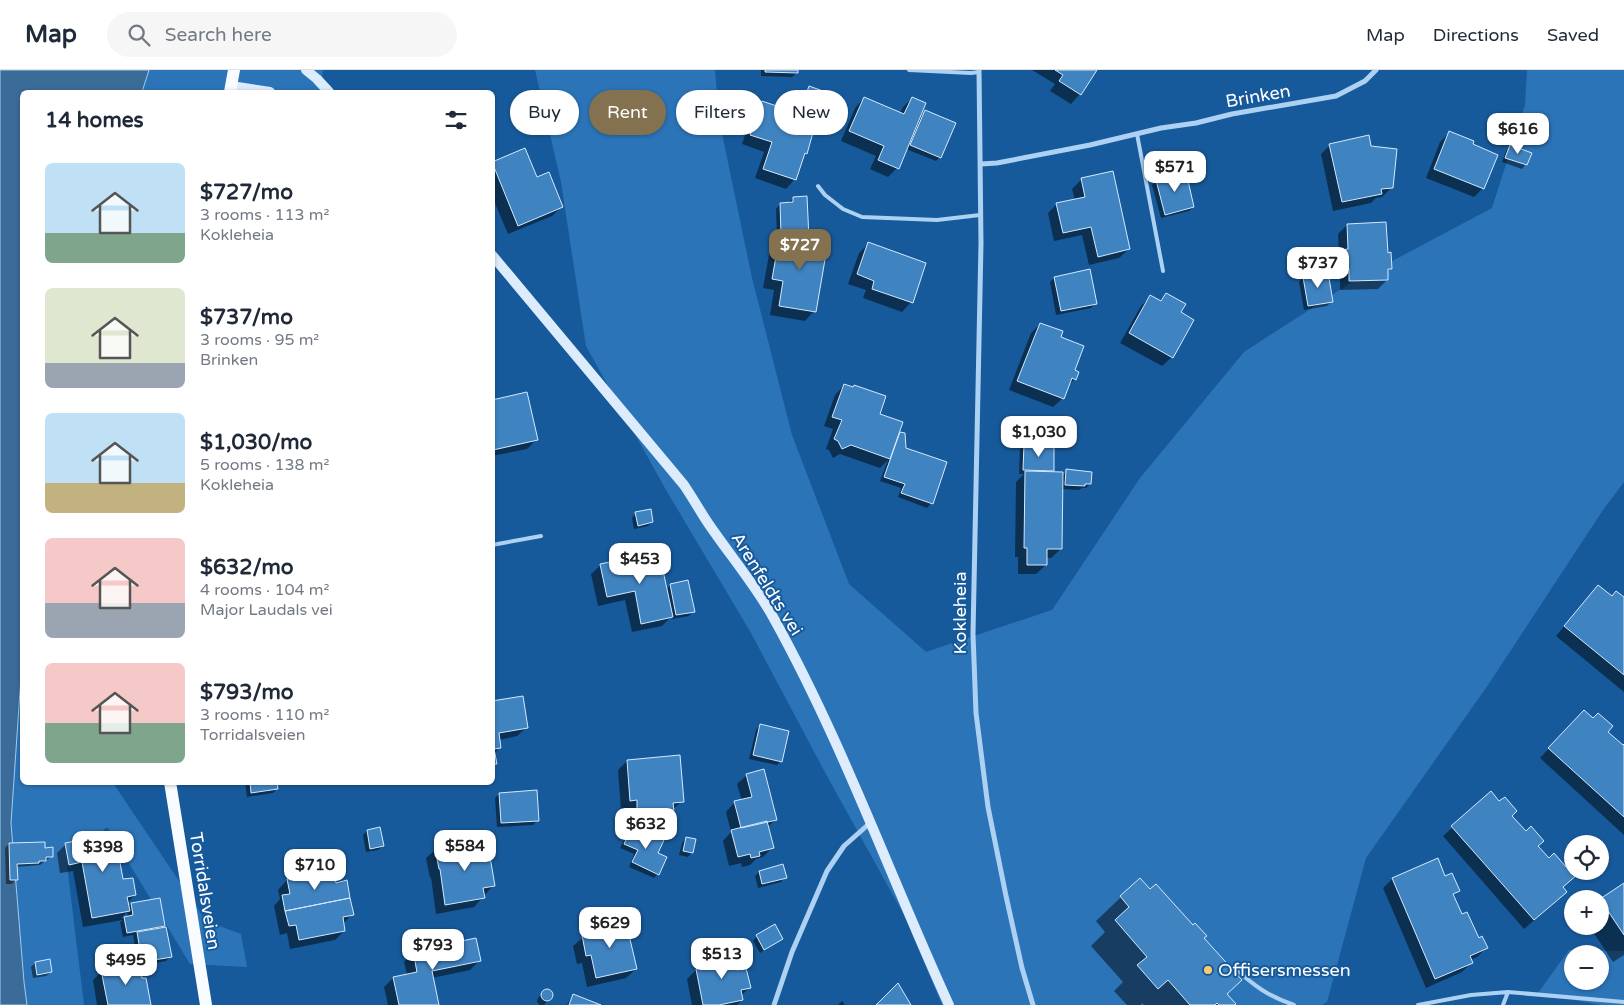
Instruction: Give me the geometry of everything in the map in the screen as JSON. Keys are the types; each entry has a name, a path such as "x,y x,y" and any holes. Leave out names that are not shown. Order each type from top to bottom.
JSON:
{"main road":[{"path":"230,89 234,70"},
{"name":"Torridalsveien","path":"170,785 206,1005"}],"street":[{"path":"306,70 327,90"},
{"name":"Brinken","path":"981,164 997,163 1232,114 1336,96 1364,81 1376,70"},
{"name":"Kokleheia","path":"979,71 981,244 973,634 976,713 988,807 1022,968 1033,1005"},
{"path":"230,89 243,90"},
{"name":"Arenfeldts vei","path":"495,259 684,485 772,616 821,711 949,1005"},
{"path":"774,1005 798,937 827,872 844,846 870,823"}],"lane":[{"name":"Kokleheia","path":"908,70 971,73 979,71"},
{"path":"1137,134 1164,271"},
{"path":"818,186 825,195 843,209 862,217 937,220 980,215"},
{"path":"495,544 541,536"},
{"path":"1234,967 1260,990 1274,999 1294,1005"},
{"path":"1418,1005 1480,994 1508,992 1624,1002"},
{"path":"1503,1005 1508,992"}],"shaded area":[{"path":"0,70 149,70 143,90 20,90 20,691 11,823 27,1005 0,1005"},
{"path":"149,70 323,70 320,90 143,90"},
{"path":"535,70 715,70 717,90 676,90 676,135 722,135 752,278 792,435 849,584 926,652 1052,610 1140,478 1244,352 1349,284 1492,208 1525,105 1527,70 1624,70 1624,482 1603,510 1488,685 1366,858 1327,1002 1322,1005 942,1005 904,915 751,633 666,490 586,346 561,182 550,135 579,135 579,90 540,90"},
{"path":"20,691 20,785 114,785 206,921 241,934 247,967 190,964 107,827 67,865 84,1005 27,1005 11,823"},
{"path":"1609,951 1624,951 1624,1005 1601,1005 1538,993 1564,957 1564,990 1609,990"}],"building":[{"path":"765,70 798,70 798,73 765,72"},
{"path":"1055,70 1097,70 1081,95 1059,81 1063,75"},
{"path":"809,86 820,90 808,90"},
{"path":"864,97 904,114 912,97 926,103 899,169 878,160 884,146 849,131"},
{"path":"764,102 774,105 774,135 812,135 796,180 763,169 772,142 750,135 764,135"},
{"path":"925,110 956,123 941,158 910,145"},
{"path":"1449,131 1474,141 1473,144 1498,155 1484,189 1434,169"},
{"path":"1369,135 1371,146 1397,149 1393,188 1381,189 1382,194 1342,202 1329,144"},
{"path":"1510,145 1532,153 1527,165 1505,158"},
{"path":"525,148 537,177 549,172 563,207 518,226 495,169 495,161"},
{"path":"1113,171 1130,249 1098,257 1091,227 1063,233 1056,203 1085,197 1081,178"},
{"path":"1186,172 1194,207 1165,215 1156,180"},
{"path":"807,196 809,239 781,234 780,203 793,202 793,197"},
{"path":"1386,222 1388,253 1391,252 1392,269 1388,269 1388,280 1349,281 1349,269 1342,268 1341,250 1348,249 1347,224"},
{"path":"780,234 828,242 816,312 779,306 783,281 772,279"},
{"path":"868,242 926,263 913,303 872,289 874,281 857,274"},
{"path":"1090,269 1097,304 1061,311 1054,277"},
{"path":"1328,272 1333,302 1308,306 1303,277"},
{"path":"1166,293 1186,304 1181,312 1194,320 1173,358 1129,333 1150,295 1161,301"},
{"path":"1040,323 1063,331 1061,337 1084,346 1075,370 1079,372 1076,380 1072,378 1064,399 1017,381"},
{"path":"844,384 853,387 854,385 886,396 880,414 903,422 890,459 851,445 842,449 838,441 834,439 842,420 832,417"},
{"path":"527,392 538,440 495,450 495,399"},
{"path":"900,432 905,433 906,448 947,462 933,504 901,493 905,484 884,477"},
{"path":"1024,444 1054,445 1054,471 1023,470"},
{"path":"1066,469 1092,472 1091,484 1085,484 1085,486 1065,485"},
{"path":"1025,471 1063,472 1062,549 1047,549 1047,565 1027,565 1027,548 1024,548"},
{"path":"651,509 653,522 638,526 635,512"},
{"path":"659,552 673,617 641,624 635,591 607,597 600,564"},
{"path":"688,580 695,612 676,615 670,584"},
{"path":"1598,585 1612,596 1616,591 1624,597 1624,675 1564,626"},
{"path":"523,696 528,728 499,733 501,748 495,749 495,701"},
{"path":"1584,710 1593,718 1598,713 1613,726 1608,732 1624,744 1624,817 1548,748"},
{"path":"760,724 789,731 782,762 753,755"},
{"path":"680,755 684,802 673,803 674,810 637,813 637,800 630,801 627,760"},
{"path":"764,769 777,820 741,828 734,801 752,797 746,774"},
{"path":"250,785 277,785 278,789 251,793"},
{"path":"537,790 539,821 501,823 499,793"},
{"path":"1491,791 1499,801 1505,797 1517,811 1512,816 1526,831 1531,826 1544,841 1538,846 1549,858 1554,853 1564,865 1564,880 1571,880 1563,887 1565,890 1564,895 1534,920 1451,826"},
{"path":"767,821 774,848 759,852 760,856 751,858 750,854 738,857 731,830"},
{"path":"632,826 664,840 658,853 667,857 659,875 632,862 638,850 624,844"},
{"path":"380,827 384,846 370,849 367,830"},
{"path":"124,832 128,856 119,857 123,879 133,878 136,895 127,897 130,911 92,918 82,862 69,865 65,843"},
{"path":"686,837 696,839 693,853 683,851"},
{"path":"476,841 477,848 486,847 487,851 489,851 495,886 483,888 485,898 445,905 435,848"},
{"path":"45,842 45,848 53,847 53,857 46,857 46,861 39,861 39,863 17,864 18,880 10,880 9,843"},
{"path":"1438,858 1445,876 1452,873 1460,891 1453,894 1462,914 1467,912 1479,938 1482,936 1488,948 1470,956 1473,963 1435,979 1392,878"},
{"path":"783,864 787,878 762,884 759,871"},
{"path":"333,870 336,883 347,880 350,898 285,911 282,895 290,894 287,879"},
{"path":"1140,878 1150,889 1156,884 1193,925 1195,923 1207,936 1204,938 1242,980 1227,994 1236,1004 1190,1005 1168,980 1158,989 1137,965 1147,957 1115,920 1129,907 1120,896"},
{"path":"1624,883 1624,935 1609,912 1609,893"},
{"path":"160,898 165,926 127,933 124,917 133,915 131,903"},
{"path":"350,898 354,915 343,917 345,931 299,940 296,925 289,926 285,911"},
{"path":"625,918 637,969 596,978 591,955 586,956 582,935 607,928 606,922"},
{"path":"775,924 783,939 764,950 756,935"},
{"path":"166,927 172,957 142,962 137,932"},
{"path":"476,938 481,961 432,971 439,1005 399,1005 393,977 417,972 413,951"},
{"path":"733,948 737,970 746,968 751,988 741,990 743,1000 719,1005 703,1005 696,969 711,966 709,953"},
{"path":"50,959 52,972 37,975 35,962"},
{"path":"139,963 142,978 146,978 151,1005 108,1005 101,970"},
{"path":"898,983 911,1005 876,1005"},
{"path":"547,989 553,995 547,1001 541,995"},
{"path":"573,994 601,1005 569,1005"}],"place":[{"name":"Offisersmessen","path":"1208,970"}]}
